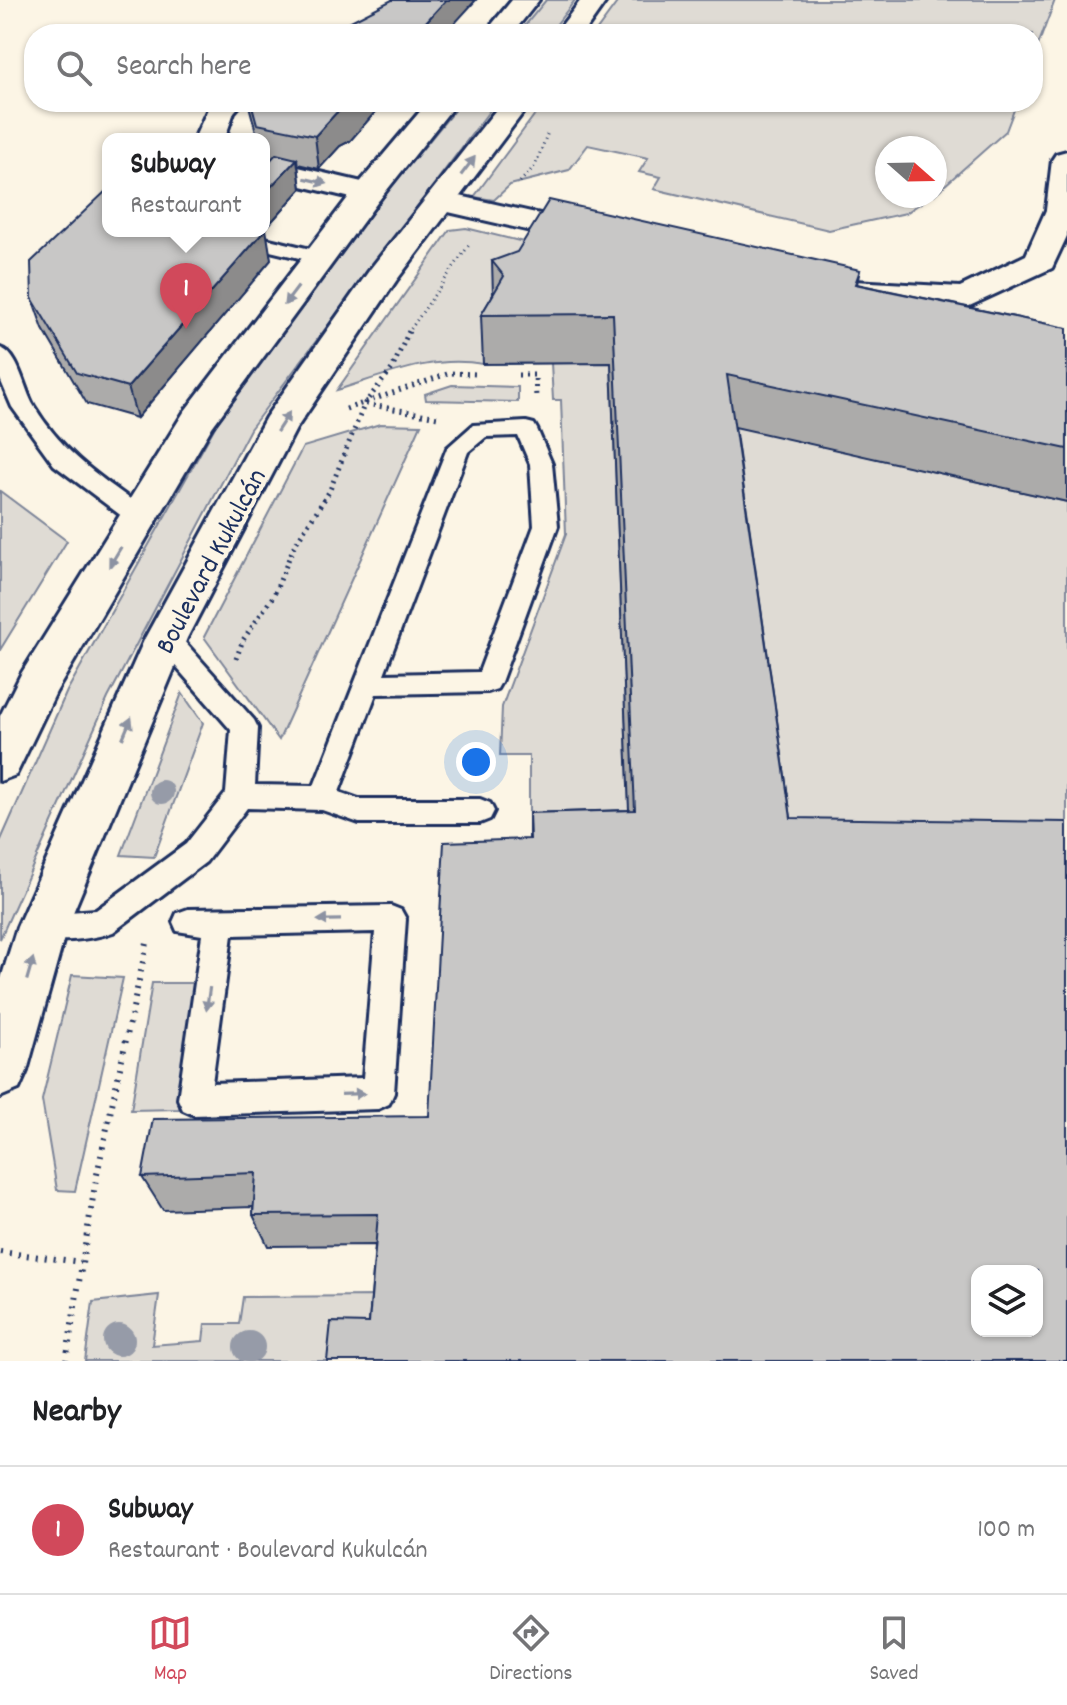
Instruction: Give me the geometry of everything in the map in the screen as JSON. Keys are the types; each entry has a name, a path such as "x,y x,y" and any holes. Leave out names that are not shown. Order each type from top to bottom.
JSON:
{"main road":[{"path":"506,24 526,0"},
{"path":"576,24 594,0"},
{"path":"212,133 220,112"},
{"path":"0,762 37,686 197,421 368,193 435,112"},
{"name":"Boulevard Kukulcán","path":"0,1071 42,927 166,638 279,426 383,275 509,112"},
{"path":"829,288 889,295 965,298 1040,261 1062,210 1067,160"},
{"path":"270,176 368,193"},
{"path":"442,201 615,241"}],"lane":[{"path":"236,237 320,257"},
{"path":"0,355 23,407 62,460 139,517"},
{"path":"323,798 365,684 458,448 481,430 526,429 541,464 546,526 488,682 365,684"},
{"path":"42,927 102,923 196,853 240,796 245,728 221,697 166,638"},
{"path":"240,796 323,798 359,811 480,811"},
{"path":"188,922 391,919 378,1093 194,1099 219,922"}],"path":[{"path":"279,426 365,403 450,373 478,374"},
{"path":"365,403 386,413 423,413 481,430"},
{"path":"0,1252 81,1262"}],"shaded area":[{"path":"546,0 575,0 557,24 526,24"},
{"path":"619,0 1055,0 1043,32 1043,24 601,24"},
{"path":"453,112 488,112 250,429 108,698 0,939 0,842 67,691 216,425 384,196"},
{"path":"537,112 1013,112 1006,131 947,183 947,136 875,136 875,208 913,208 906,213 829,230 654,189 661,177 639,172 648,158 588,145 569,170 510,185 494,200 474,197"},
{"path":"466,228 548,248 483,364 427,364 337,390 450,230"},
{"path":"575,358 586,363 611,363 631,854 529,857 529,756 500,756 502,707 566,534 561,400 553,400 551,363 570,363"},
{"path":"452,385 518,387 518,402 426,400 425,394"},
{"path":"721,423 1067,502 1067,866 780,862"},
{"path":"380,424 421,425 279,740 204,637 303,447"},
{"path":"0,491 67,541 0,650"},
{"path":"182,693 203,723 154,857 121,855"},
{"path":"72,975 123,978 75,1191 57,1190 42,1100"},
{"path":"152,983 199,983 179,1109 131,1110"},
{"path":"159,1295 152,1345 203,1341 205,1324 239,1324 243,1297 382,1296 378,1349 341,1361 85,1361 93,1302"}],"building":[{"path":"392,0 446,0 424,24 345,24"},
{"path":"254,112 338,112 315,136 257,124"},
{"path":"276,154 297,159 270,188 270,161"},
{"path":"102,195 102,237 259,237 128,387 77,373 32,298 31,262"},
{"path":"549,200 860,270 855,284 1067,328 1067,449 727,375 791,818 1067,822 1067,1361 327,1361 331,1322 369,1323 378,1214 253,1215 256,1173 142,1177 153,1119 429,1116 444,842 530,839 529,813 635,810 613,314 481,315 504,276 492,261 517,252"}],"place":[{"name":"Subway","path":"186,329"}]}
